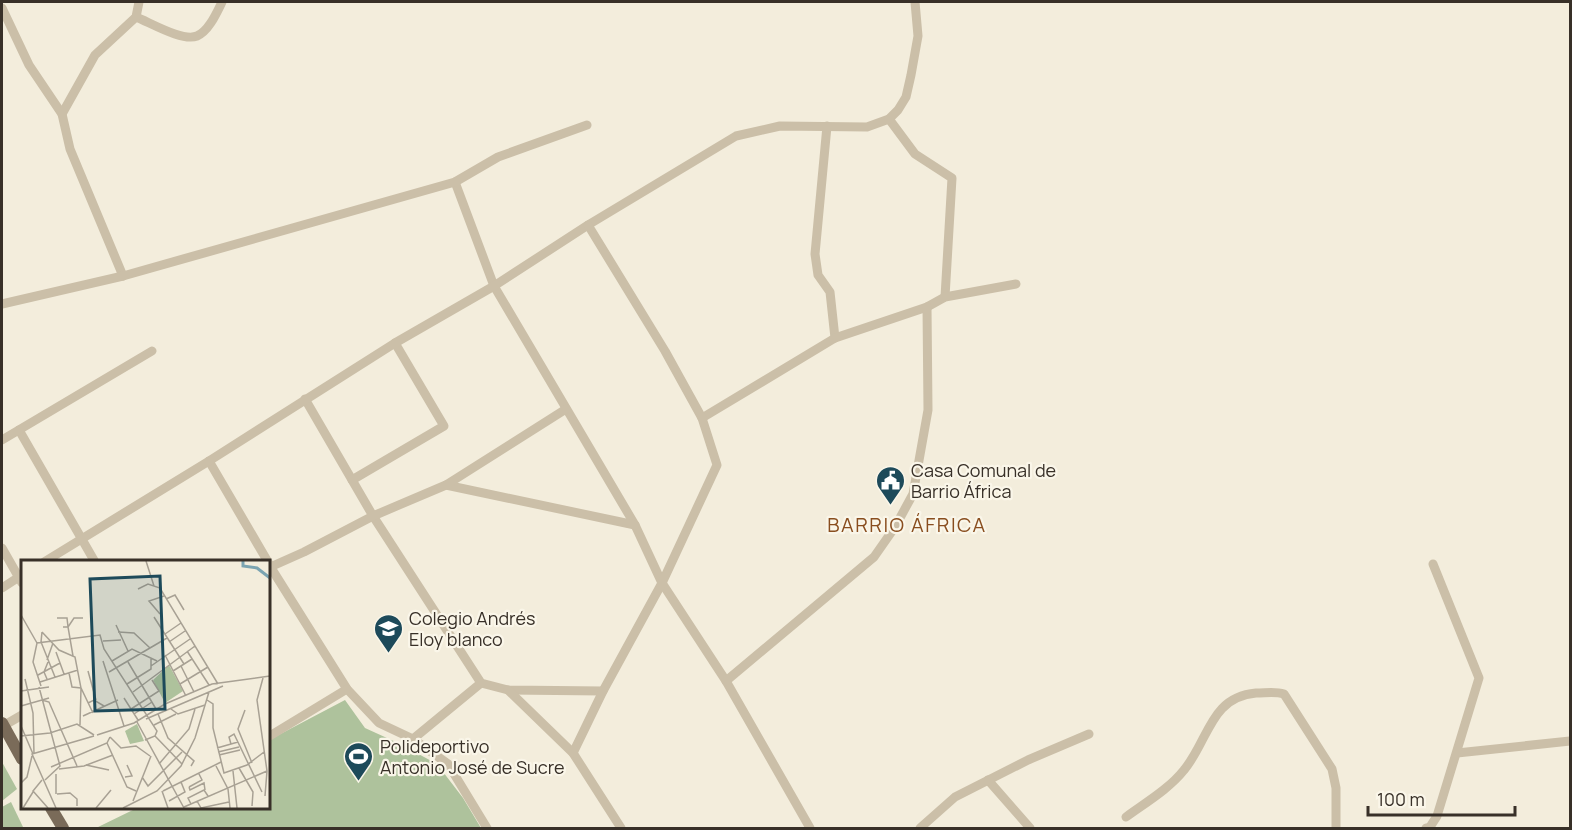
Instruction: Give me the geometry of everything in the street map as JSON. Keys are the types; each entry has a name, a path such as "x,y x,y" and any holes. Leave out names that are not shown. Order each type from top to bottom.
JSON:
{"main road":[{"path":"2,725 21,757"},
{"path":"52,809 63,828"}],"street":[{"path":"62,114 95,55 136,17 140,2"},
{"path":"136,17 187,39 200,35 222,2"},
{"path":"46,560 210,461 395,343 494,286 588,225 736,136 780,126 867,127 889,119 906,97 911,75 918,36 915,2"},
{"path":"2,8 29,65 62,114 70,149 123,276"},
{"path":"889,119 915,154 952,178 945,297"},
{"path":"2,304 123,276 455,182 498,157 587,125"},
{"path":"827,126 815,254 818,275 830,292 835,338"},
{"path":"455,182 494,286 635,525 662,583 726,681 810,828"},
{"path":"573,753 603,691 662,583 717,465 702,418 665,351 588,225"},
{"path":"702,418 835,338 927,307 945,297 1016,284"},
{"path":"726,681 874,557 895,527 913,494 928,410 927,307"},
{"path":"352,480 444,426 395,343"},
{"path":"2,440 152,351"},
{"path":"305,399 373,516 481,683 508,690 603,691"},
{"path":"270,565 304,552 373,516 446,485 566,409"},
{"path":"19,430 94,560"},
{"path":"210,461 266,560"},
{"path":"446,485 635,525"},
{"path":"2,548 21,579 2,588"},
{"path":"1426,828 1430,827 1437,816 1479,678 1433,564"},
{"path":"270,567 347,689 379,723 413,740 448,764 487,828"},
{"path":"413,740 481,683"},
{"path":"270,736 347,689"},
{"path":"508,690 573,753 621,828"},
{"path":"1126,817 1184,771 1205,738 1216,714 1231,700 1247,694 1277,692 1284,694 1332,769 1336,788 1336,828"},
{"path":"2,725 21,716"},
{"path":"920,828 955,797 1089,734"},
{"path":"1457,753 1570,741"},
{"path":"988,780 1030,828"}],"green space":[{"name":"Polideportivo Antonio José de Sucre","path":"345,700 365,728 437,764 463,798 481,828 96,828 135,809 270,809 270,739"},
{"path":"2,762 17,789 2,801"},
{"path":"11,802 23,827 2,828 2,807"}],"place":[{"name":"Casa Comunal de Barrio África","path":"890,506"},
{"name":"Colegio Andrés Eloy blanco","path":"388,654"},
{"name":"Polideportivo Antonio José de Sucre","path":"359,782"}],"district":[{"name":"BARRIO ÁFRICA","path":"907,524"}]}
